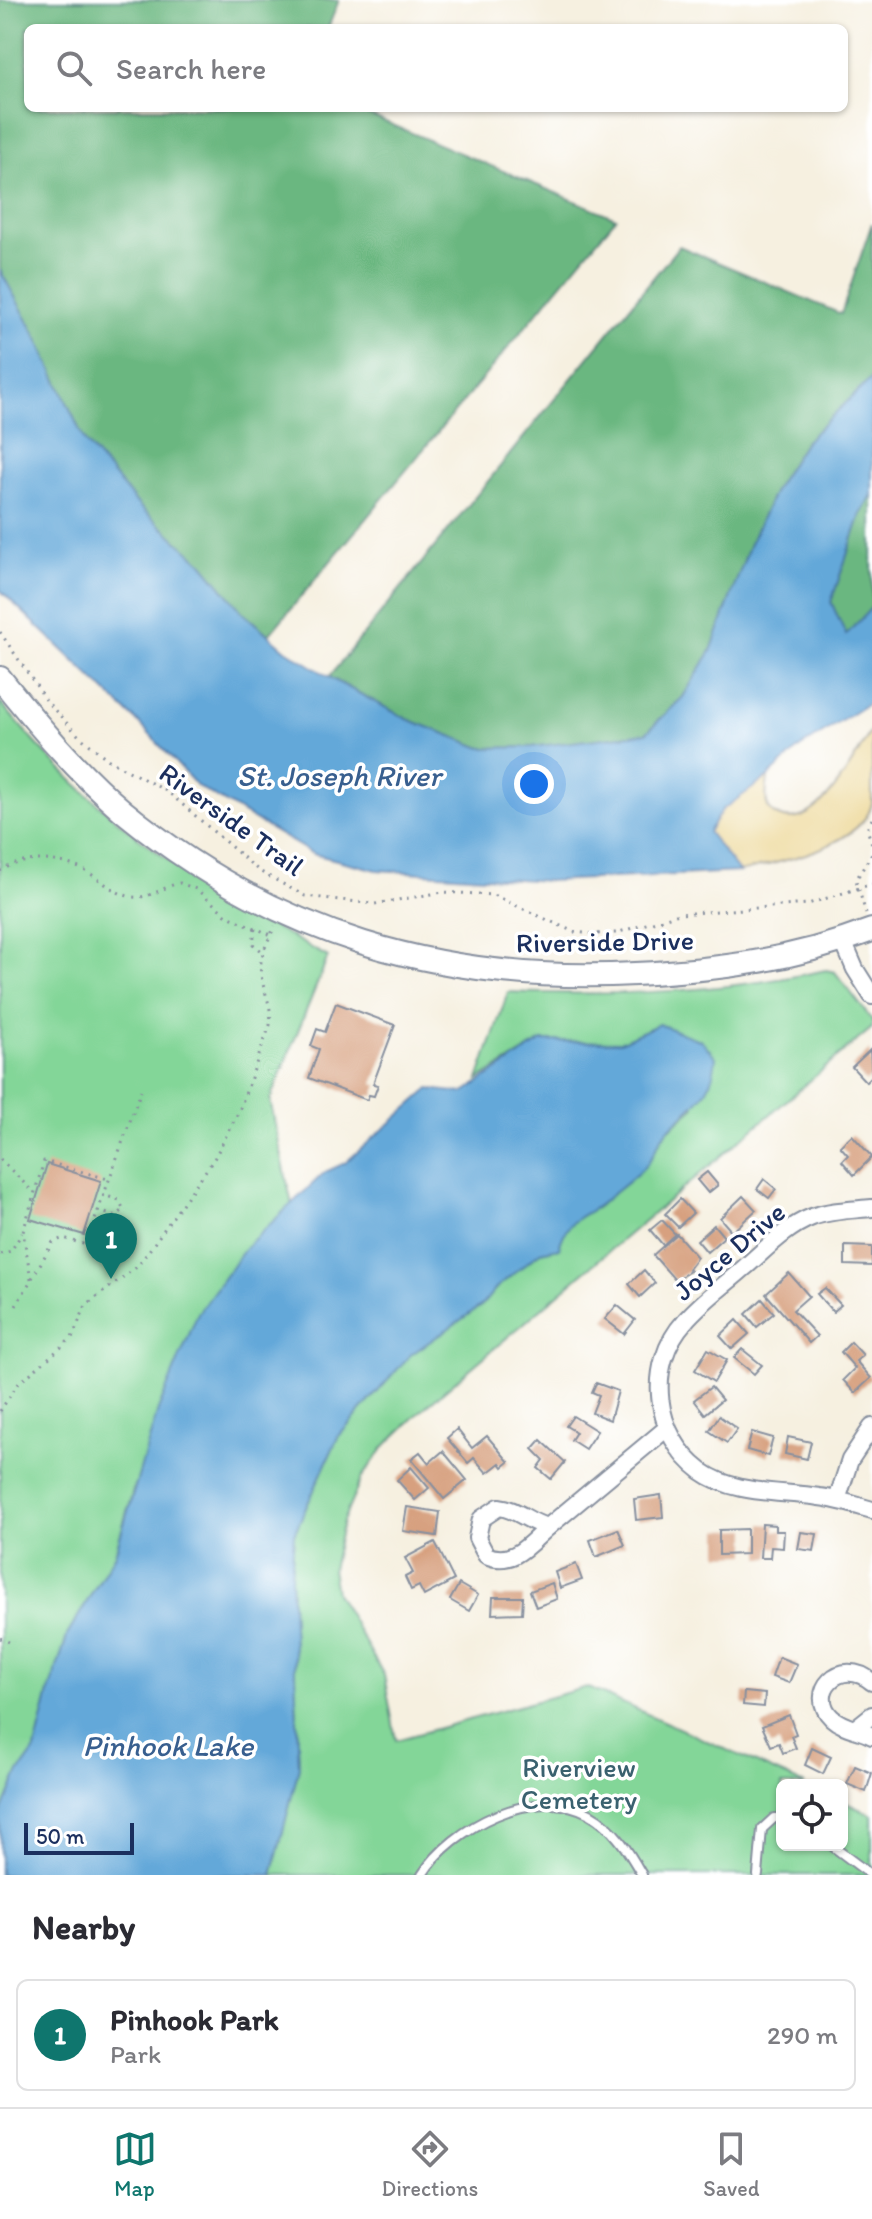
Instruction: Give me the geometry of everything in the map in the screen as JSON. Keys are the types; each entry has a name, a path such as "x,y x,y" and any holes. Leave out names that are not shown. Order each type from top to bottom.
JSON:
{"street":[{"name":"Riverside Drive","path":"0,678 74,765 122,810 175,850 320,931 380,949 524,975 587,977 700,971 785,958 843,941 869,923"},
{"path":"843,941 855,969 872,996"},
{"name":"Joyce Drive","path":"667,1428 661,1406 661,1366 670,1344 686,1320 795,1225 830,1212 872,1208"},
{"path":"837,1500 850,1460 872,1427"},
{"path":"548,1527 667,1428 689,1461 721,1482 837,1500 872,1510"},
{"path":"872,1682 851,1671 839,1673 824,1692 829,1715 838,1723 857,1727 872,1736"},
{"path":"857,1727 872,1715"}],"lane":[{"path":"422,1875 440,1850 474,1825 509,1811 562,1806 579,1809 603,1822 642,1875"},
{"path":"758,1875 762,1829 776,1818"},
{"path":"839,1851 871,1875"}],"path":[{"name":"Riverside Trail","path":"0,632 48,703 79,736 110,761 168,792 259,871 291,890 318,899 375,904 443,892 493,895 574,932 593,934 616,933 679,914 808,904 872,884"},
{"path":"872,819 867,829 872,844"},
{"path":"869,923 856,889 861,866 872,853"},
{"path":"0,871 13,863 36,859 64,863 132,897 148,896 180,883 196,889 228,916 271,935"},
{"path":"0,1411 17,1385 72,1338 86,1305 138,1266 214,1159 239,1111 270,1025 272,1012 260,974 263,952 291,890"},
{"path":"255,928 253,944 263,952"},
{"path":"16,1306 56,1239 86,1245 141,1090"},
{"path":"0,1159 35,1194"},
{"path":"0,1254 11,1251 23,1232 44,1161 108,1179"},
{"path":"98,1211 115,1216 124,1210 121,1201 103,1195"},
{"path":"23,1232 31,1279"},
{"path":"0,1638 9,1642"}],"green space":[{"path":"0,0 339,0 330,24 24,24 24,112 362,112 616,218 269,635 243,613 202,563 141,508 85,442 38,339 0,270"},
{"path":"872,223 872,378 805,442 775,489 750,544 711,651 683,697 646,733 532,747 482,748 407,719 329,677 679,246 841,314"},
{"path":"872,495 872,607 846,636 831,602 861,514"},
{"path":"0,702 74,782 150,847 234,903 328,957 270,1100 292,1205 247,1246 133,1490 115,1554 68,1634 49,1692 35,1750 18,1774 0,1817"},
{"name":"Riverview Cemetery","path":"826,970 835,972 872,1020 872,1028 424,1408 385,1446 362,1477 343,1521 332,1569 336,1593 384,1675 396,1740 587,1687 792,1779 776,1779 776,1851 848,1851 848,1804 872,1815 872,1875 272,1875 299,1767 291,1578 294,1534 338,1437 409,1356 482,1305 496,1288 540,1252 559,1248 564,1229 585,1211 596,1208 646,1165 666,1132 695,1107 659,1024 620,1042 542,1041 478,1080 508,992 668,991 787,978"}],"sand":[{"path":"872,729 872,804 865,819 852,832 815,851 739,872 708,832 722,810 768,777 766,800 773,813 793,819 807,814 834,789"}],"water":[{"name":"St. Joseph River","path":"0,270 38,339 85,442 141,508 202,563 243,613 286,650 339,683 407,719 482,748 532,747 646,733 683,697 711,651 750,544 775,489 805,442 872,378 872,495 861,514 831,602 846,635 872,607 872,701 798,749 768,777 722,810 708,832 739,872 548,881 377,870 313,854 197,786 142,726 0,590"},
{"name":"Pinhook Lake","path":"659,1024 702,1041 716,1057 710,1083 699,1100 666,1132 649,1160 632,1179 571,1224 559,1248 540,1252 496,1288 482,1305 409,1356 338,1437 294,1534 291,1578 299,1767 272,1875 0,1875 0,1817 18,1774 35,1750 49,1692 68,1634 115,1554 158,1410 198,1313 247,1246 325,1172 345,1163 429,1089 463,1093 542,1041 620,1042"}],"building":[{"path":"336,1003 395,1025 373,1084 378,1085 374,1096 369,1095 367,1100 309,1078 319,1049 311,1046 317,1029 325,1032"},
{"path":"870,1050 872,1076 866,1082 852,1067"},
{"path":"852,1135 872,1157 854,1175 842,1161 848,1155 840,1146"},
{"path":"47,1164 101,1181 84,1235 30,1219"},
{"path":"707,1172 718,1185 708,1193 697,1180"},
{"path":"764,1179 776,1189 769,1198 757,1189"},
{"path":"743,1196 756,1210 732,1232 720,1218"},
{"path":"680,1199 693,1213 678,1227 665,1214"},
{"path":"662,1220 675,1234 663,1245 650,1230"},
{"path":"714,1225 724,1237 707,1252 697,1240"},
{"path":"677,1234 697,1257 688,1269 690,1271 675,1280 653,1255"},
{"path":"845,1246 872,1247 872,1266 845,1265"},
{"path":"644,1270 655,1283 640,1297 629,1284"},
{"path":"789,1273 809,1296 793,1310 817,1336 809,1343 766,1294"},
{"path":"825,1288 841,1305 833,1312 817,1294"},
{"path":"762,1299 774,1313 757,1327 746,1314"},
{"path":"617,1305 635,1320 624,1334 605,1319"},
{"path":"737,1320 749,1334 732,1349 720,1336"},
{"path":"851,1342 863,1355 856,1361 871,1378 855,1393 843,1380 855,1368 841,1352"},
{"path":"708,1349 727,1360 714,1382 695,1370"},
{"path":"742,1349 762,1365 754,1374 734,1358"},
{"path":"596,1383 618,1391 610,1420 592,1413 599,1395 592,1392"},
{"path":"711,1387 722,1400 705,1414 694,1400"},
{"path":"573,1416 597,1431 585,1449 571,1440 576,1432 566,1426"},
{"path":"719,1416 737,1429 727,1443 709,1431"},
{"path":"457,1429 472,1448 487,1436 509,1462 503,1467 500,1463 487,1473 474,1458 468,1463 447,1438"},
{"path":"752,1432 773,1438 768,1456 747,1450"},
{"path":"788,1437 811,1442 807,1459 785,1454"},
{"path":"541,1440 565,1462 551,1479 538,1468 544,1460 533,1449"},
{"path":"443,1451 467,1480 444,1499 411,1459 420,1452 429,1463"},
{"path":"411,1467 429,1488 415,1500 397,1480"},
{"path":"661,1495 663,1517 636,1520 634,1499"},
{"path":"407,1507 440,1512 437,1536 403,1531"},
{"path":"762,1524 775,1525 775,1531 784,1531 783,1548 771,1547 770,1558 760,1558"},
{"path":"618,1529 625,1545 596,1557 590,1540"},
{"path":"747,1529 747,1554 719,1555 719,1530"},
{"path":"801,1532 817,1534 814,1551 798,1549"},
{"path":"435,1542 454,1580 424,1596 419,1586 411,1590 405,1577 413,1573 405,1558"},
{"path":"576,1564 582,1580 560,1588 555,1572"},
{"path":"552,1583 557,1599 536,1607 530,1591"},
{"path":"459,1584 478,1595 469,1611 450,1600"},
{"path":"493,1597 523,1597 522,1613 492,1614"},
{"path":"779,1657 797,1664 789,1683 772,1677"},
{"path":"744,1692 765,1694 764,1707 743,1705"},
{"path":"789,1715 796,1734 791,1736 796,1748 783,1753 779,1743 771,1746 762,1726"},
{"path":"812,1748 831,1757 823,1774 805,1765"},
{"path":"855,1766 872,1773 866,1792 848,1782"}],"place":[{"name":"Pinhook Park","path":"111,1279"}]}
